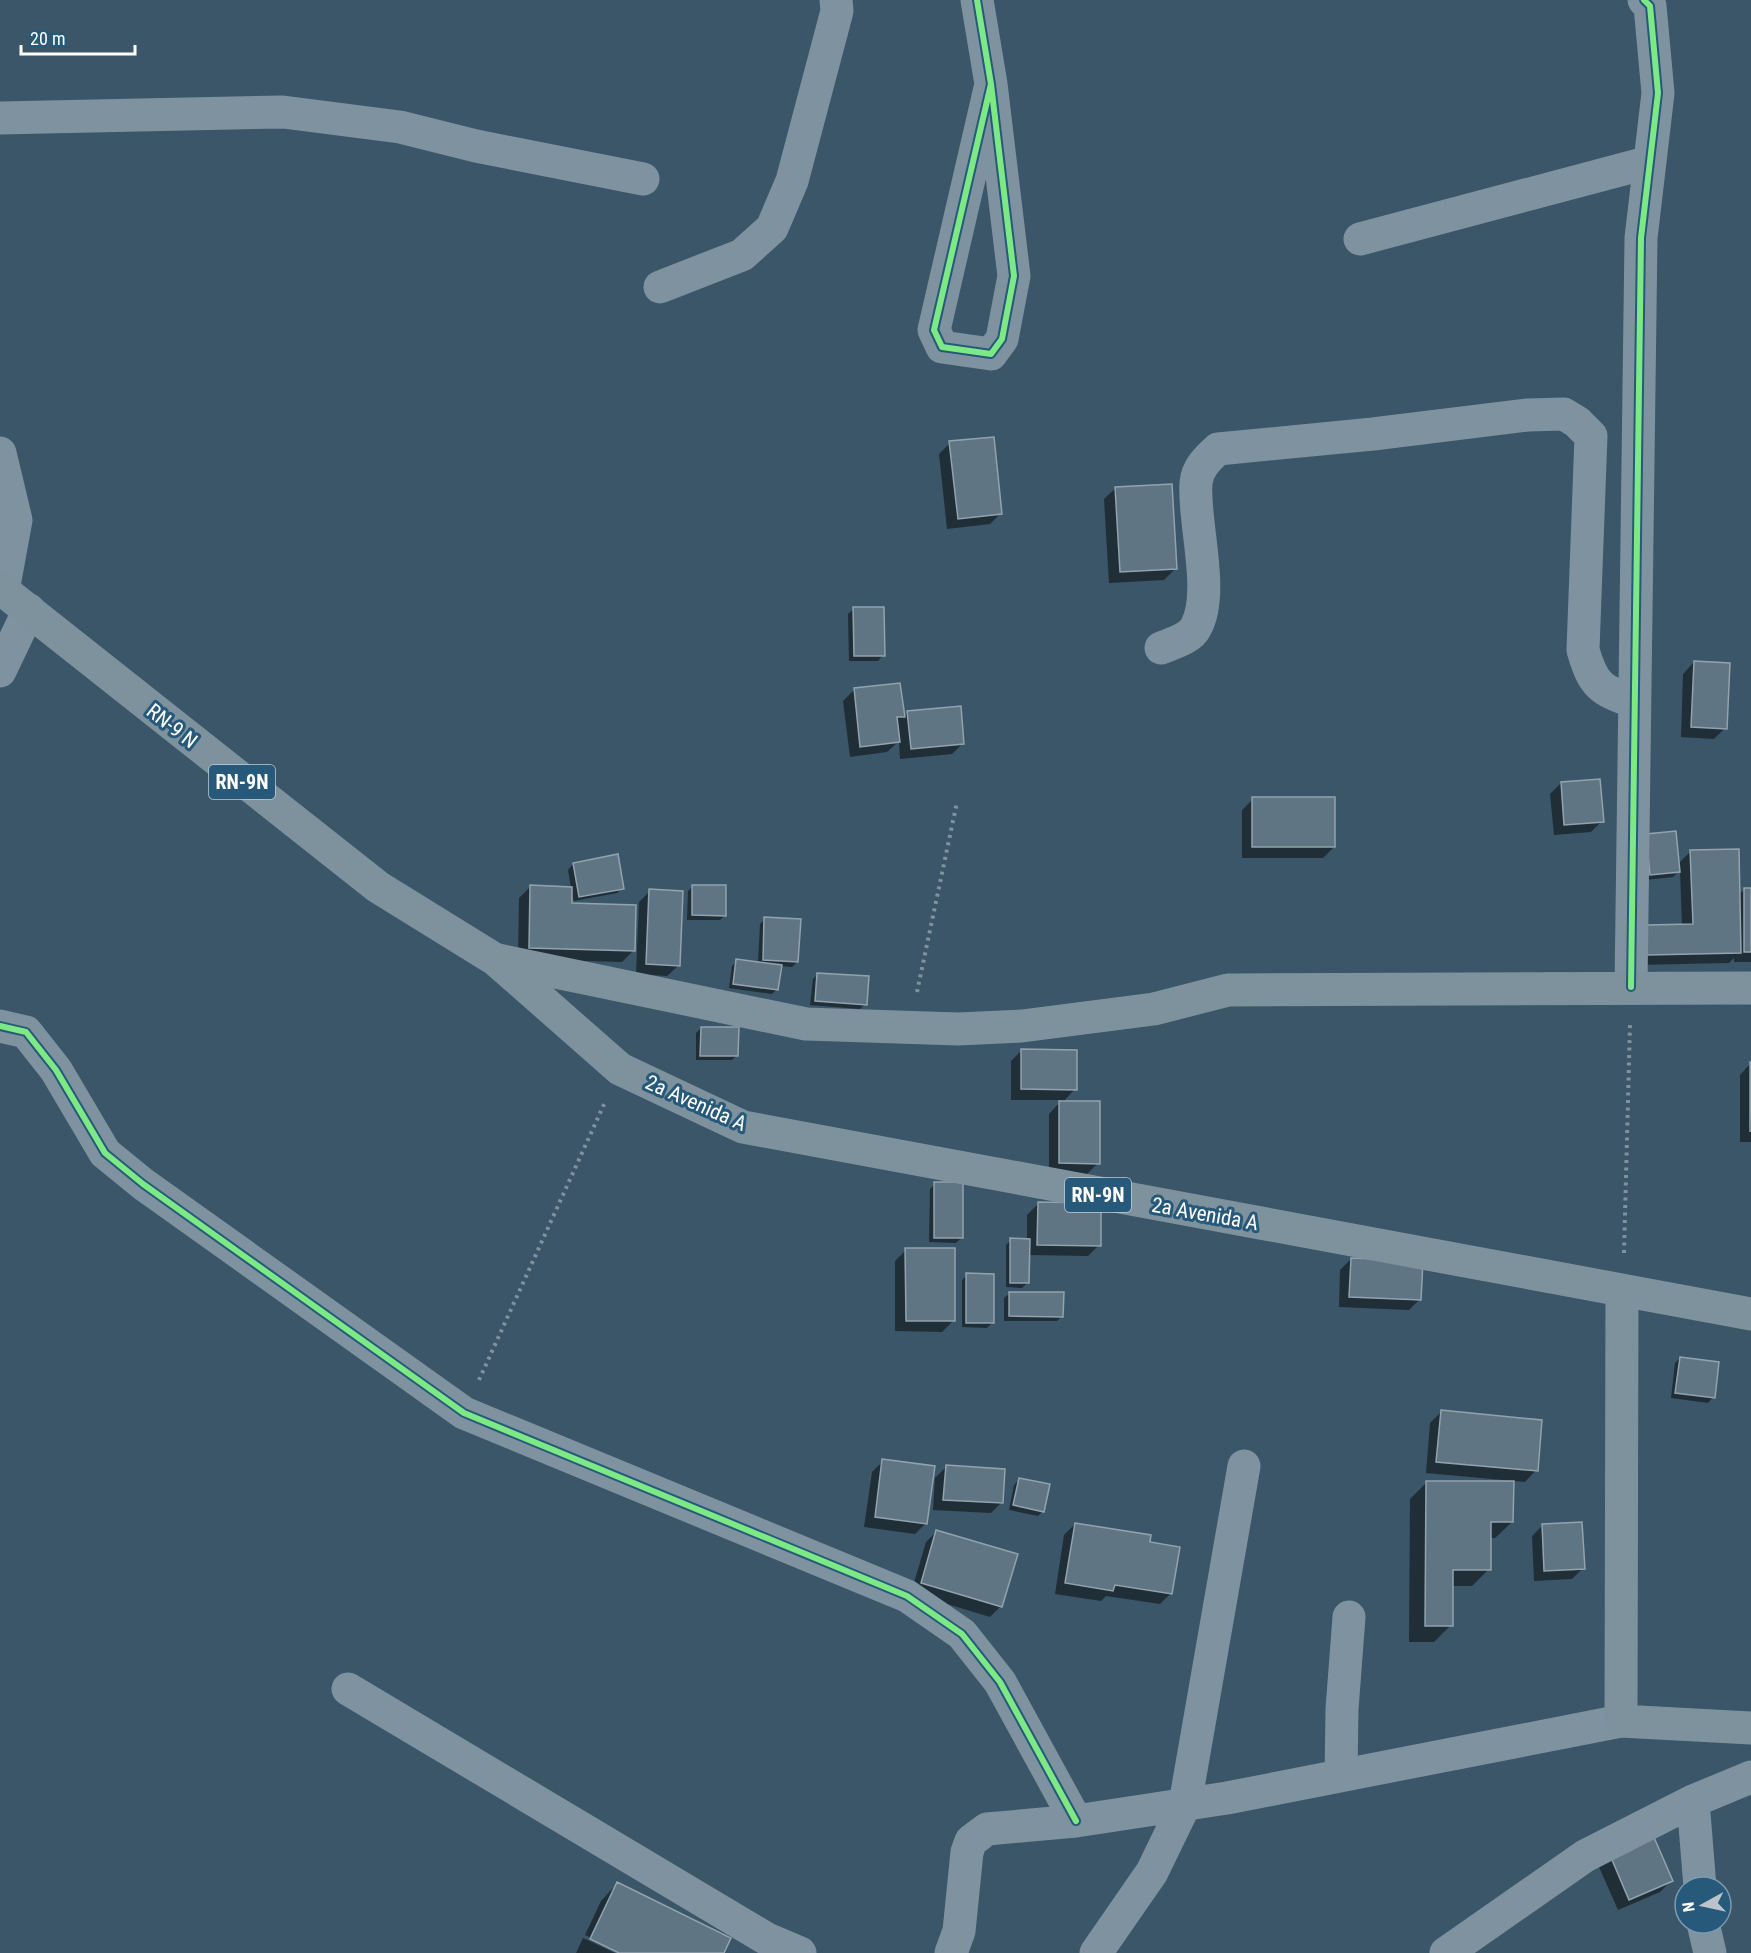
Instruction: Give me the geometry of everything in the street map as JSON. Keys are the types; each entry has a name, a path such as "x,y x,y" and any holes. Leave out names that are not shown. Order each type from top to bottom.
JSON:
{"main road":[{"name":"RN-9 N","path":"11,596 113,680 378,887 496,960"},
{"name":"RN-9N","path":"496,960 806,1024 958,1029 1022,1026 1154,1009 1228,990 1751,988"},
{"name":"2a Avenida A","path":"496,960 620,1070 743,1127 1751,1314"},
{"path":"1622,1290 1621,1721 1751,1728"}],"street":[{"path":"660,287 742,255 772,228 792,181 837,11 836,0"},
{"path":"977,0 992,84 1014,276 1002,339 991,354 942,347 934,330 992,84"},
{"path":"1631,987 1641,238 1659,93 1650,6 1644,0"},
{"path":"0,118 283,112 400,127 476,146 643,178"},
{"path":"1359,239 1650,162"},
{"path":"1161,648 1184,639 1196,628 1203,608 1201,531 1196,482 1203,463 1218,449 1373,434 1528,415 1564,414 1577,422 1591,436 1583,650 1589,671 1605,692 1634,702"},
{"path":"0,453 16,520 11,596 0,671"},
{"path":"0,1026 26,1032 56,1070 105,1153 143,1184 464,1413 907,1596 962,1634 1000,1682 1076,1821"},
{"path":"1096,1953 1152,1872 1185,1804 1244,1466"},
{"path":"1341,1776 1342,1709 1349,1617"},
{"path":"348,1689 767,1939 800,1953"},
{"path":"951,1953 960,1931 967,1852 971,1840 987,1829 1076,1821 1185,1804 1621,1721"},
{"path":"1446,1953 1585,1856 1693,1802 1751,1777"},
{"path":"1693,1802 1699,1875"},
{"path":"1706,1935 1710,1953"}],"path":[{"path":"957,802 916,992 958,1011 958,1029"},
{"path":"1622,1290 1631,987"},
{"path":"464,1413 620,1070"}],"building":[{"path":"994,437 1002,514 958,519 949,441"},
{"path":"1172,484 1177,569 1120,572 1115,487"},
{"path":"853,607 884,607 885,656 854,656"},
{"path":"1694,661 1730,663 1727,729 1691,727"},
{"path":"900,683 905,717 897,717 900,742 860,747 854,688"},
{"path":"961,706 964,744 911,749 907,711"},
{"path":"1600,779 1604,822 1564,825 1561,782"},
{"path":"1252,797 1335,797 1335,847 1252,847"},
{"path":"1676,831 1680,872 1650,875 1646,834"},
{"path":"1739,849 1741,953 1647,955 1646,925 1693,924 1690,850"},
{"path":"618,854 624,889 579,897 573,863"},
{"path":"530,885 572,887 572,903 636,905 635,951 529,948"},
{"path":"692,885 726,885 726,916 692,915"},
{"path":"1744,888 1751,888 1751,952 1744,952"},
{"path":"649,889 683,891 680,966 646,964"},
{"path":"764,917 801,919 798,962 763,960"},
{"path":"736,959 782,965 778,990 733,984"},
{"path":"817,973 869,976 867,1005 815,1001"},
{"path":"701,1027 739,1027 738,1056 700,1056"},
{"path":"1021,1049 1077,1050 1077,1090 1021,1089"},
{"path":"1750,1062 1751,1062 1750,1132"},
{"path":"1059,1101 1100,1101 1100,1164 1059,1163"},
{"path":"934,1182 963,1182 963,1238 934,1238"},
{"path":"1038,1202 1101,1203 1101,1246 1037,1245"},
{"path":"1010,1238 1030,1239 1029,1283 1010,1283"},
{"path":"905,1248 955,1248 955,1321 906,1321"},
{"path":"1351,1258 1423,1261 1421,1300 1349,1297"},
{"path":"966,1273 994,1274 994,1323 966,1323"},
{"path":"1009,1292 1064,1292 1063,1317 1009,1316"},
{"path":"1680,1357 1719,1362 1715,1398 1675,1393"},
{"path":"1441,1410 1542,1420 1538,1471 1436,1462"},
{"path":"882,1459 935,1466 927,1524 875,1517"},
{"path":"946,1465 1005,1469 1003,1503 943,1500"},
{"path":"1019,1478 1050,1484 1044,1512 1013,1505"},
{"path":"1426,1481 1514,1481 1513,1522 1491,1522 1491,1570 1453,1570 1453,1626 1425,1626"},
{"path":"1582,1522 1585,1569 1544,1571 1542,1524"},
{"path":"1075,1523 1151,1535 1150,1542 1180,1547 1172,1594 1115,1585 1113,1591 1065,1583"},
{"path":"936,1530 1018,1554 1002,1607 921,1583"},
{"path":"1653,1835 1673,1881 1629,1900 1610,1855"},
{"path":"617,1882 731,1938 724,1953 619,1953 590,1939"}],"cycle path":[{"path":"977,0 991,84 1014,276 1002,339 991,354 942,347 934,330 991,84"},
{"path":"1631,987 1641,238 1658,93 1650,6 1644,0"},
{"path":"0,1026 26,1032 56,1070 105,1153 143,1184 464,1413 907,1596 962,1634 1000,1682 1076,1821"}]}
